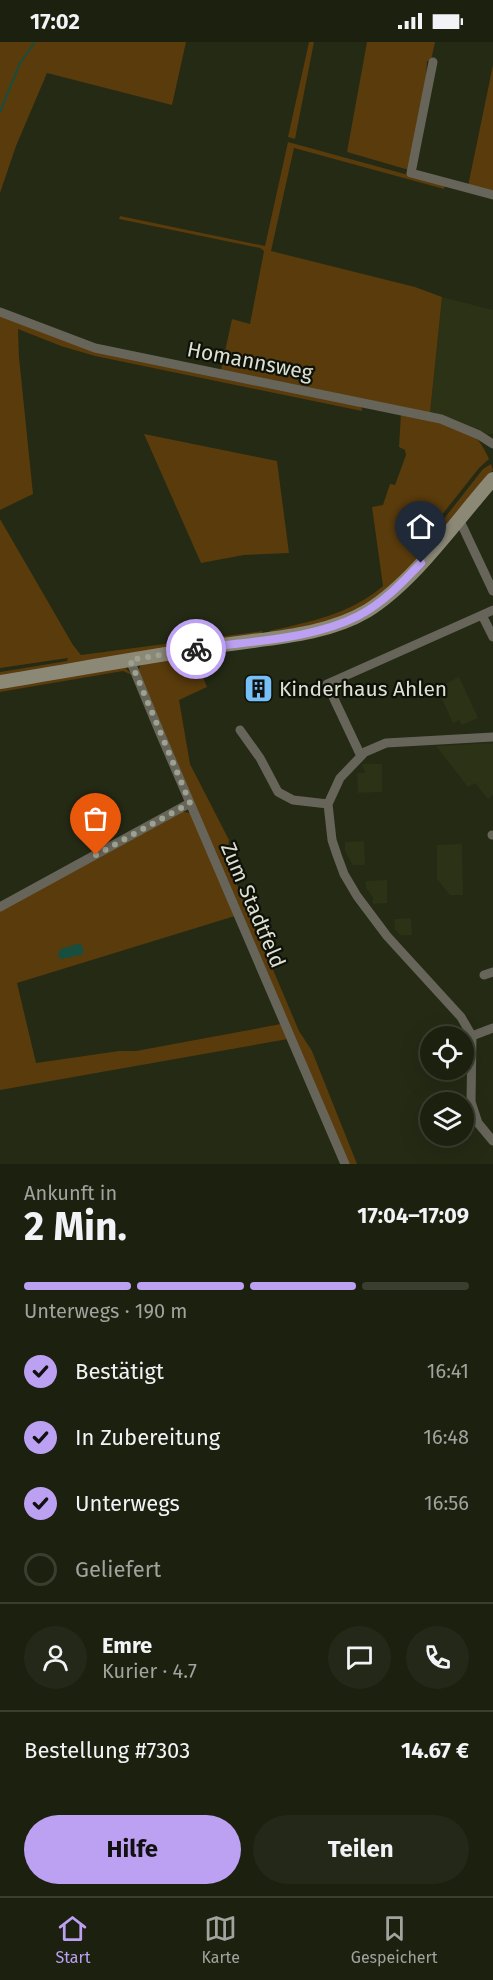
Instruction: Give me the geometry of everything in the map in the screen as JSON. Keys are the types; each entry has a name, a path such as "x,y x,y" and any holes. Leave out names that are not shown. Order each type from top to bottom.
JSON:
{"main road":[{"path":"0,682 304,633 347,621 368,610 396,589 493,479"}],"street":[{"path":"433,62 411,173 493,195"},
{"name":"Homannsweg","path":"0,312 95,348 441,419 479,435 493,444"},
{"path":"459,519 493,591"},
{"path":"360,754 327,684 493,610"},
{"path":"482,615 493,637"},
{"name":"Zum Stadtfeld","path":"130,660 345,1164"},
{"path":"240,730 260,758 278,792 293,800 328,804"},
{"path":"466,1026 461,1017 387,936 357,896 344,874 332,840 328,804 340,778 360,754 386,743 493,737"},
{"path":"0,907 190,803"},
{"path":"474,1035 493,1028"},
{"path":"471,1080 471,1102 478,1123 493,1141"}],"shaded area":[{"path":"0,42 186,42 172,105 47,73 16,146 0,193"},
{"path":"309,42 314,42 295,139 288,137"},
{"path":"367,42 435,42 431,61 427,61 425,91 409,170 347,152"},
{"path":"493,65 493,193 468,186"},
{"path":"288,142 445,185 444,189 294,148 271,251 415,287 442,297 430,413 221,370 232,319 250,324 264,251 260,248 119,219 120,216 265,246"},
{"path":"442,297 493,310 493,434 487,434 451,418 430,413"},
{"path":"0,315 92,350 361,404 362,411 95,356 61,346 18,329 33,494 0,510"},
{"path":"401,413 441,423 470,434 479,441 489,459 479,468 426,535 429,538 483,469 491,464 493,470 430,547 424,546 424,552 403,574 368,603 341,617 319,624 271,633 269,631 329,616 357,604 383,586 372,507 383,505 390,484 395,485 406,455 405,450 399,447"},
{"path":"144,434 277,461 289,553 244,555 201,563"},
{"path":"0,519 81,655 263,631 261,634 0,677 0,672 67,661 68,658 0,668"},
{"path":"193,654 207,687 179,700 190,764 229,840 227,861 299,1031 312,1051 357,1164 348,1164 138,671 141,664"},
{"path":"125,667 132,675 123,671 0,692 0,686"},
{"path":"459,677 478,718 462,725 459,720 453,723 437,688"},
{"path":"493,743 493,795 488,799 475,783 468,787 436,746"},
{"path":"362,764 382,764 382,792 358,793 357,773 365,773"},
{"path":"180,811 190,813 235,916 17,983 36,1063 119,1051 136,1051 281,1024 288,1039 0,1090 0,910"},
{"path":"364,841 365,865 353,865 345,851 345,842"},
{"path":"462,844 463,895 450,895 437,879 437,845"},
{"path":"387,880 387,903 373,904 373,897 366,888 366,881"},
{"path":"411,918 412,935 400,935 395,929 394,919"},
{"path":"81,944 84,952 81,955 61,959 58,956 60,949"}],"waterway":[{"path":"0,112 20,63 35,42"}],"way so far":[{"path":"96,855 190,803 130,660 196,649"}],"place":[{"name":"Kinderhaus Ahlen","path":"258,689"}],"route":[{"path":"196,649 304,633 347,621 383,600 421,563"}]}
